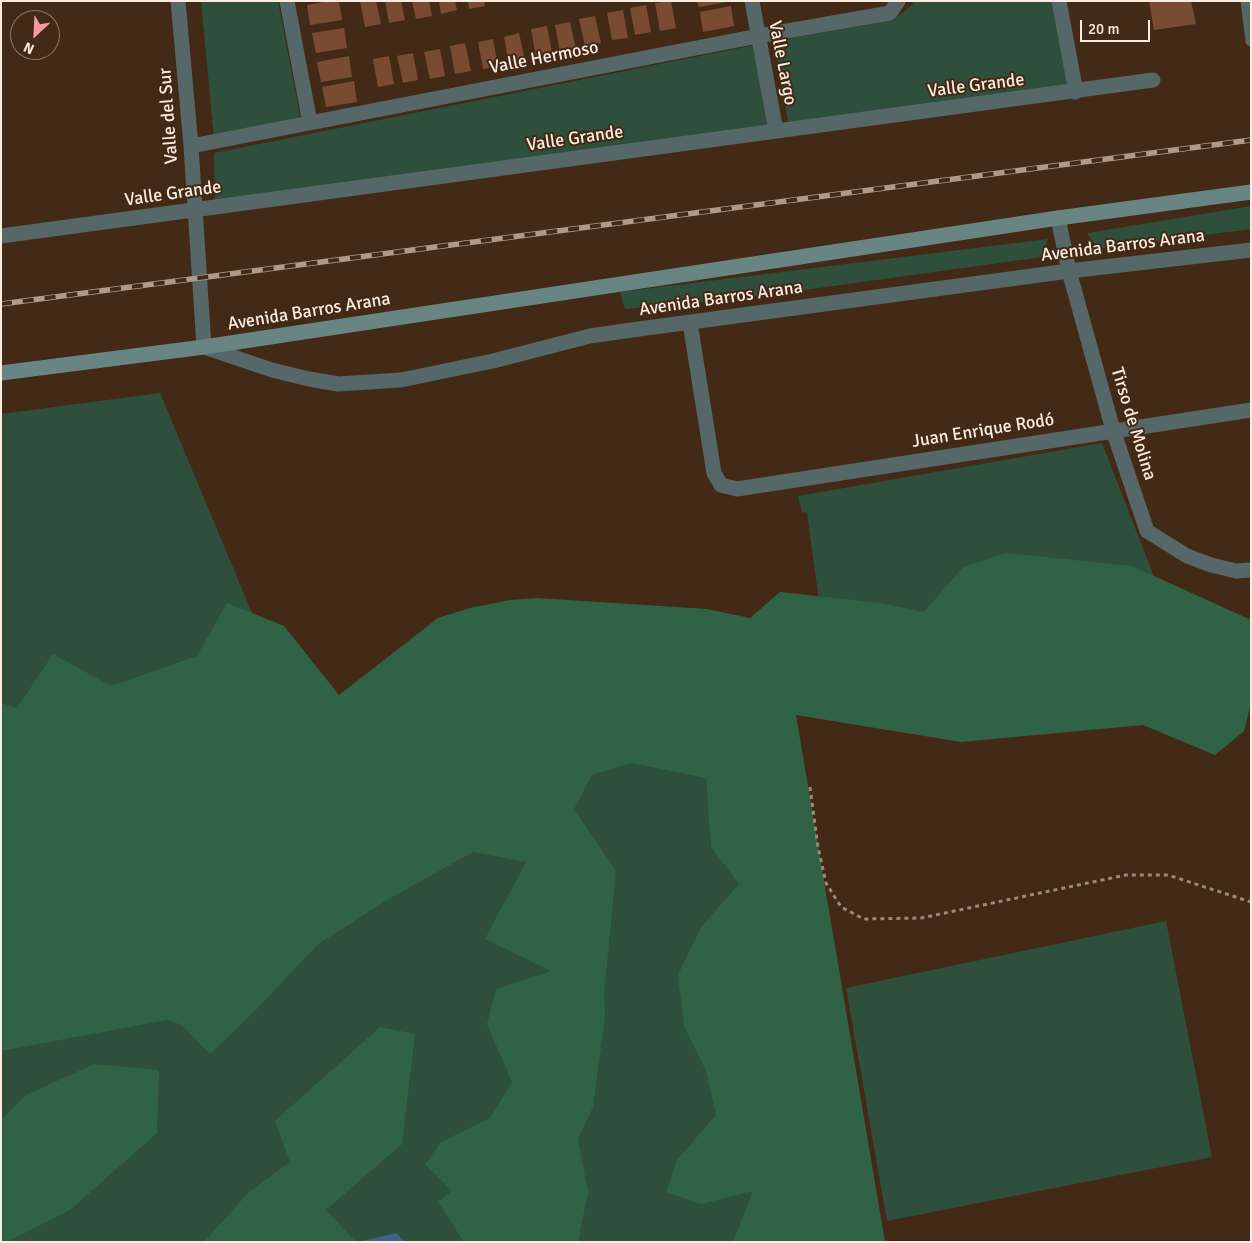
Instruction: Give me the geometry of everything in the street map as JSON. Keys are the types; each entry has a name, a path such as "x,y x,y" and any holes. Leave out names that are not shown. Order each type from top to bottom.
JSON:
{"main road":[{"name":"Avenida Barros Arana","path":"1,373 204,347 1058,218 1251,192"}],"street":[{"name":"Valle del Sur","path":"178,1 191,146 204,347"},
{"path":"286,1 310,123"},
{"name":"Valle Largo","path":"752,1 776,131"},
{"name":"Valle Hermoso","path":"191,146 758,36 890,14 898,1"},
{"path":"1059,1 1076,92"},
{"name":"Valle Grande","path":"1,236 1076,92 1153,80"},
{"name":"Tirso de Molina","path":"1058,218 1069,270 1113,430 1147,531 1187,556 1211,565 1236,571 1251,570"},
{"name":"Avenida Barros Arana","path":"204,347 272,370 309,379 338,384 368,383 442,372 590,336 1069,270 1251,250"},
{"name":"Juan Enrique Rodó","path":"690,323 714,473 721,485 737,489 1251,410"}],"lane":[{"path":"1246,1 1251,41"}],"path":[{"path":"810,787 818,847 826,883 840,907 864,919 921,918 1126,874 1168,876 1251,902"}],"green space":[{"path":"201,1 278,1 301,121 214,138"},
{"path":"912,1 1059,1 1074,84 788,122 774,41 894,20 913,4"},
{"path":"760,44 775,124 215,201 214,153"},
{"path":"1251,206 1251,229 1098,249 1087,233"},
{"path":"1048,239 1042,257 747,298 625,309 620,292"},
{"path":"160,393 299,725 1,851 1,414"},
{"path":"1102,443 1176,633 825,645 807,513 802,512 798,496"},
{"path":"1006,553 1132,566 1251,620 1251,703 1244,731 1215,755 1143,725 961,742 796,715 885,1242 733,1242 753,1191 701,1204 666,1192 677,1160 716,1115 706,1071 684,1026 678,975 701,927 739,884 711,847 706,778 632,763 592,775 574,809 616,871 604,994 605,1016 593,1107 578,1139 588,1192 578,1242 464,1242 438,1202 452,1191 425,1164 441,1142 490,1118 512,1082 487,1024 496,989 551,971 485,939 526,862 473,852 387,900 317,945 255,1011 210,1054 182,1025 167,1020 1,1051 1,703 17,708 53,654 111,686 197,656 227,603 284,626 339,695 438,618 470,608 510,600 537,598 707,609 750,618 780,592 881,603 924,612 963,567"},
{"path":"658,642 873,1242 1,1242 1,879"},
{"path":"1166,921 1212,1157 887,1221 846,988"},
{"path":"380,1027 415,1034 402,1144 326,1210 356,1242 204,1242 248,1193 290,1162 275,1121"},
{"path":"94,1064 159,1070 157,1133 70,1210 7,1242 1,1242 1,1120 26,1095"}],"water":[{"path":"396,1233 405,1242 357,1242"}],"building":[{"path":"339,1 342,20 310,25 307,5"},
{"path":"360,1 376,1 381,24 365,27"},
{"path":"385,1 401,1 405,20 389,23"},
{"path":"412,1 429,1 432,16 416,19"},
{"path":"439,1 455,1 457,10 441,14"},
{"path":"468,1 484,1 485,6 469,9"},
{"path":"671,1 676,28 660,31 655,3"},
{"path":"697,1 726,1 726,2 699,7"},
{"path":"1149,1 1191,1 1196,24 1154,30"},
{"path":"646,5 651,32 635,35 630,8"},
{"path":"731,6 734,26 703,32 700,12"},
{"path":"623,10 628,38 612,40 607,13"},
{"path":"595,16 601,43 585,46 579,19"},
{"path":"570,22 576,49 560,52 555,25"},
{"path":"547,26 552,53 536,57 531,29"},
{"path":"344,28 347,48 316,53 312,33"},
{"path":"519,33 525,61 509,64 504,37"},
{"path":"493,39 498,66 483,69 478,42"},
{"path":"465,43 471,71 455,74 450,46"},
{"path":"440,49 445,76 430,79 424,52"},
{"path":"413,53 418,80 403,83 397,56"},
{"path":"349,56 352,77 321,82 317,62"},
{"path":"389,56 394,84 378,87 373,59"},
{"path":"354,81 357,102 326,107 322,87"}],"railway":[{"path":"1,304 1251,140"}]}
